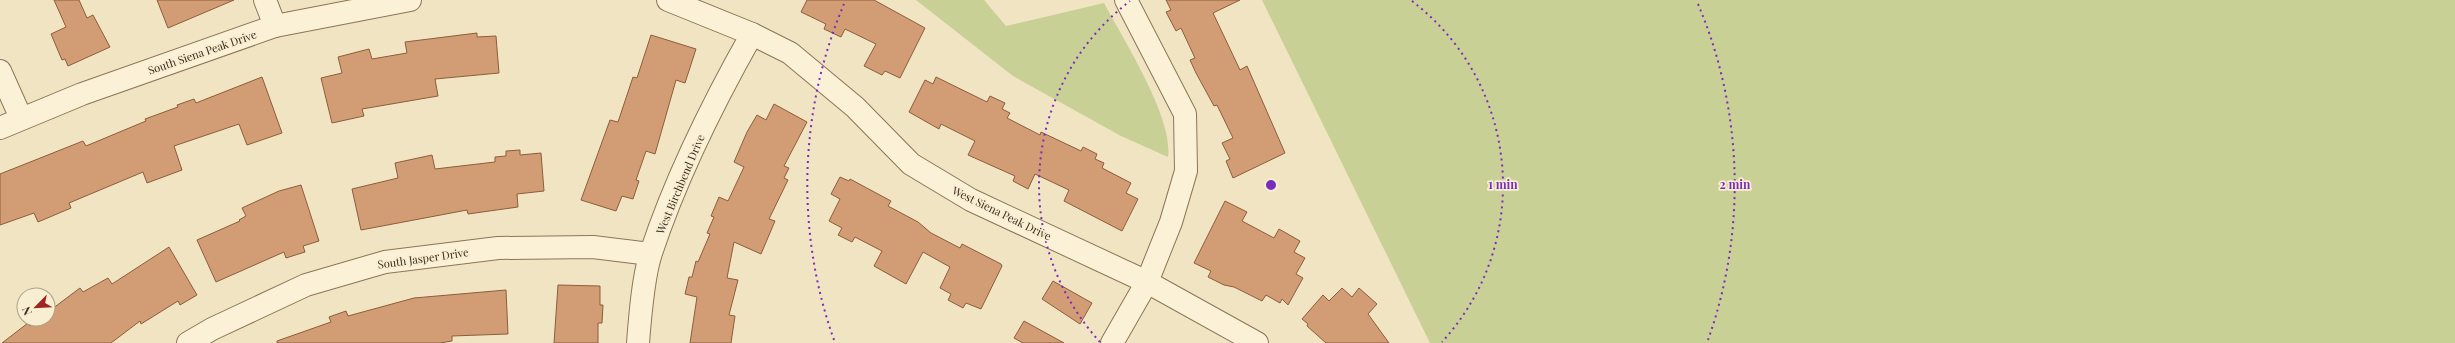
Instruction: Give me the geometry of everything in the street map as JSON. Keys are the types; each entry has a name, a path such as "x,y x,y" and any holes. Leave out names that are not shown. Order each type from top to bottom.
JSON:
{"street":[{"path":"265,0 275,26"},
{"name":"South Siena Peak Drive","path":"0,128 82,94 275,26 410,0"},
{"path":"668,0 752,34"},
{"path":"1112,343 1147,282 1171,222 1186,171 1185,114 1126,0"},
{"name":"West Birchbend Drive","path":"638,343 650,254 684,170 725,82 752,34"},
{"name":"West Siena Peak Drive","path":"752,34 790,53 855,107 911,164 971,200 1147,282 1257,343"},
{"path":"0,71 21,118"},
{"name":"South Jasper Drive","path":"188,343 212,329 306,285 386,262 498,248 593,247 650,254"}],"green space":[{"path":"916,0 984,0 1006,26 1104,3 1134,57 1155,101 1168,141 1168,157 1121,136 1013,76"},
{"path":"1262,0 2455,0 2455,343 1430,343"}],"building":[{"path":"54,0 79,0 87,18 93,15 110,47 68,66 65,59 62,60 51,34 66,27"},
{"path":"157,0 234,0 168,28"},
{"path":"807,0 874,0 925,28 900,78 885,71 882,75 864,66 876,44 845,29 841,37 824,29 826,24 801,12"},
{"path":"1166,0 1240,0 1213,13 1240,70 1247,66 1285,153 1233,178 1226,161 1230,159 1222,143 1233,138 1217,105 1214,106 1196,73 1190,60 1195,58 1181,28 1176,31 1166,12 1171,10"},
{"path":"477,33 477,37 496,36 499,73 435,79 438,96 362,109 364,116 332,123 321,78 342,73 338,57 369,49 372,59 407,53 405,42"},
{"path":"651,35 696,49 685,83 676,80 655,154 646,151 636,180 639,181 633,199 622,196 616,211 581,200 610,120 618,122 633,77 637,78"},
{"path":"262,77 282,133 247,145 239,124 174,146 182,170 147,183 143,172 69,203 71,208 38,222 34,213 0,225 0,174 83,141 86,146 146,121 145,119 178,107 177,105 194,99 196,103"},
{"path":"936,77 987,102 990,96 1005,103 1002,109 1010,113 1007,118 1040,135 1041,132 1081,151 1083,147 1097,154 1095,159 1104,163 1102,168 1131,183 1126,193 1138,199 1122,231 1064,201 1069,190 1035,174 1028,189 1013,181 1015,176 968,155 975,141 941,124 939,129 909,112 925,80 933,84"},
{"path":"774,104 807,122 784,166 789,168 784,178 788,180 769,219 775,221 761,254 734,242 727,278 738,280 729,315 735,316 731,343 690,343 697,297 685,294 689,277 692,277 696,261 698,262 710,234 707,233 714,217 711,216 719,197 728,201 744,167 734,162 747,132 757,115 766,120"},
{"path":"520,150 520,155 541,153 544,191 517,194 518,207 468,214 467,210 361,230 352,189 398,178 395,163 432,155 435,169 495,162 495,157 506,156 506,151"},
{"path":"840,177 849,181 850,179 891,201 888,206 918,222 931,233 960,248 962,244 1001,264 1002,266 981,309 966,303 963,308 948,300 951,294 940,288 950,267 923,252 906,284 874,266 882,251 855,237 852,242 838,235 842,228 829,221 840,199 831,194"},
{"path":"301,185 319,241 303,246 305,252 286,258 284,252 216,282 197,240 240,221 239,220 246,216 242,208 279,191"},
{"path":"1225,201 1247,212 1242,221 1274,238 1279,229 1300,241 1294,252 1305,258 1296,274 1303,278 1288,305 1282,299 1280,303 1266,295 1262,301 1234,287 1224,285 1208,277 1211,271 1194,263"},
{"path":"169,247 197,295 180,305 178,301 141,324 140,321 111,343 2,343 23,327 56,327 56,306 80,288 83,292 108,278 112,284"},
{"path":"1053,281 1092,303 1080,324 1042,299"},
{"path":"558,285 600,286 600,305 603,305 602,323 598,323 598,343 554,343"},
{"path":"1342,288 1352,297 1359,288 1377,304 1368,314 1389,343 1326,343 1307,326 1308,324 1302,319 1323,295 1329,301"},
{"path":"506,290 508,334 452,336 452,341 440,343 277,343 277,341 331,322 329,317 346,311 348,316 414,298"},
{"path":"1024,321 1064,343 1023,343 1014,338"}]}
